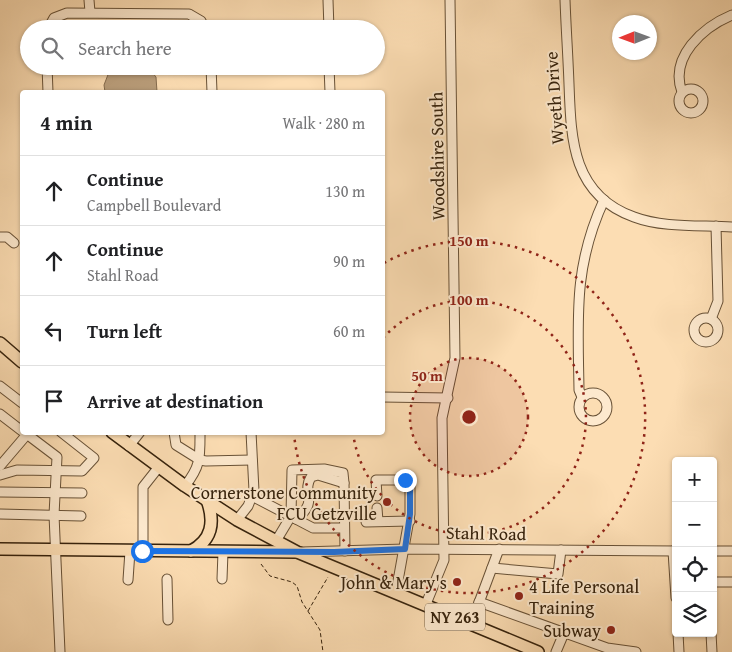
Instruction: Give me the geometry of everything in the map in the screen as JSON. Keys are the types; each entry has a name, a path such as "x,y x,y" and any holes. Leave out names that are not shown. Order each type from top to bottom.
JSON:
{"main road":[{"path":"0,343 20,360"},
{"name":"NY 263","path":"116,435 158,468 237,520 297,552 331,568 426,604 538,652"},
{"path":"190,551 204,542 210,532 212,517 207,500"},
{"path":"0,549 297,552"}],"street":[{"path":"89,0 90,12"},
{"path":"328,0 328,20"},
{"name":"Woodshire South","path":"426,604 444,560 442,418 448,398 455,358 450,0"},
{"name":"Wyeth Drive","path":"565,0 572,145 580,169 604,200 622,212 649,222 732,228"},
{"path":"53,20 67,13 90,12 189,14 198,20"},
{"path":"682,92 680,84 682,64 690,46 711,26 732,16"},
{"path":"47,75 48,90"},
{"path":"212,75 212,90"},
{"path":"329,75 330,90"},
{"path":"582,397 579,390 578,290 589,236 604,200"},
{"path":"711,319 718,301 716,226"},
{"path":"0,237 7,237 14,243"},
{"path":"0,386 20,401"},
{"path":"385,397 448,398"},
{"path":"0,414 20,429"},
{"path":"0,466 24,435"},
{"path":"29,435 57,457 54,515 60,652"},
{"path":"0,475 17,470 82,471 94,458 65,435"},
{"path":"129,446 138,435"},
{"path":"174,435 176,445 200,460 252,460"},
{"path":"185,486 195,474 200,460 200,435"},
{"path":"237,520 252,496 251,435"},
{"path":"142,551 143,487 158,468"},
{"path":"294,517 292,470 335,470 343,473 345,552"},
{"path":"276,541 294,517 306,512 309,506 308,485 311,477 318,475 344,483"},
{"path":"377,496 376,480 405,480 410,483 410,520 396,592"},
{"path":"0,492 82,493"},
{"path":"252,496 313,528 344,528"},
{"path":"377,508 378,521"},
{"path":"0,514 81,516"},
{"path":"366,522 410,520"},
{"name":"Stahl Road","path":"297,552 405,549 672,551"},
{"path":"471,624 499,549"},
{"path":"492,568 558,574 561,550"},
{"path":"717,551 732,550"},
{"path":"128,580 130,551"},
{"path":"222,579 223,552"},
{"path":"167,578 168,620"},
{"path":"717,582 732,582"},
{"path":"479,602 608,648 636,652"},
{"path":"556,652 564,633"},
{"path":"678,637 679,652"},
{"path":"712,637 712,652"}],"path":[{"path":"261,564 270,576 292,582 297,586 308,611 320,630 323,652"},
{"path":"308,611 328,577"}],"shaded area":[{"path":"108,75 154,75 157,90 105,90 104,85"}],"place":[{"name":"Cornerstone Community FCU Getzville","path":"387,502"},
{"name":"John & Mary's","path":"457,582"},
{"name":"4 Life Personal Training","path":"519,596"},
{"name":"Subway","path":"611,630"}],"route":[{"path":"142,551 334,552 405,549 410,514 410,483 405,480"}]}
